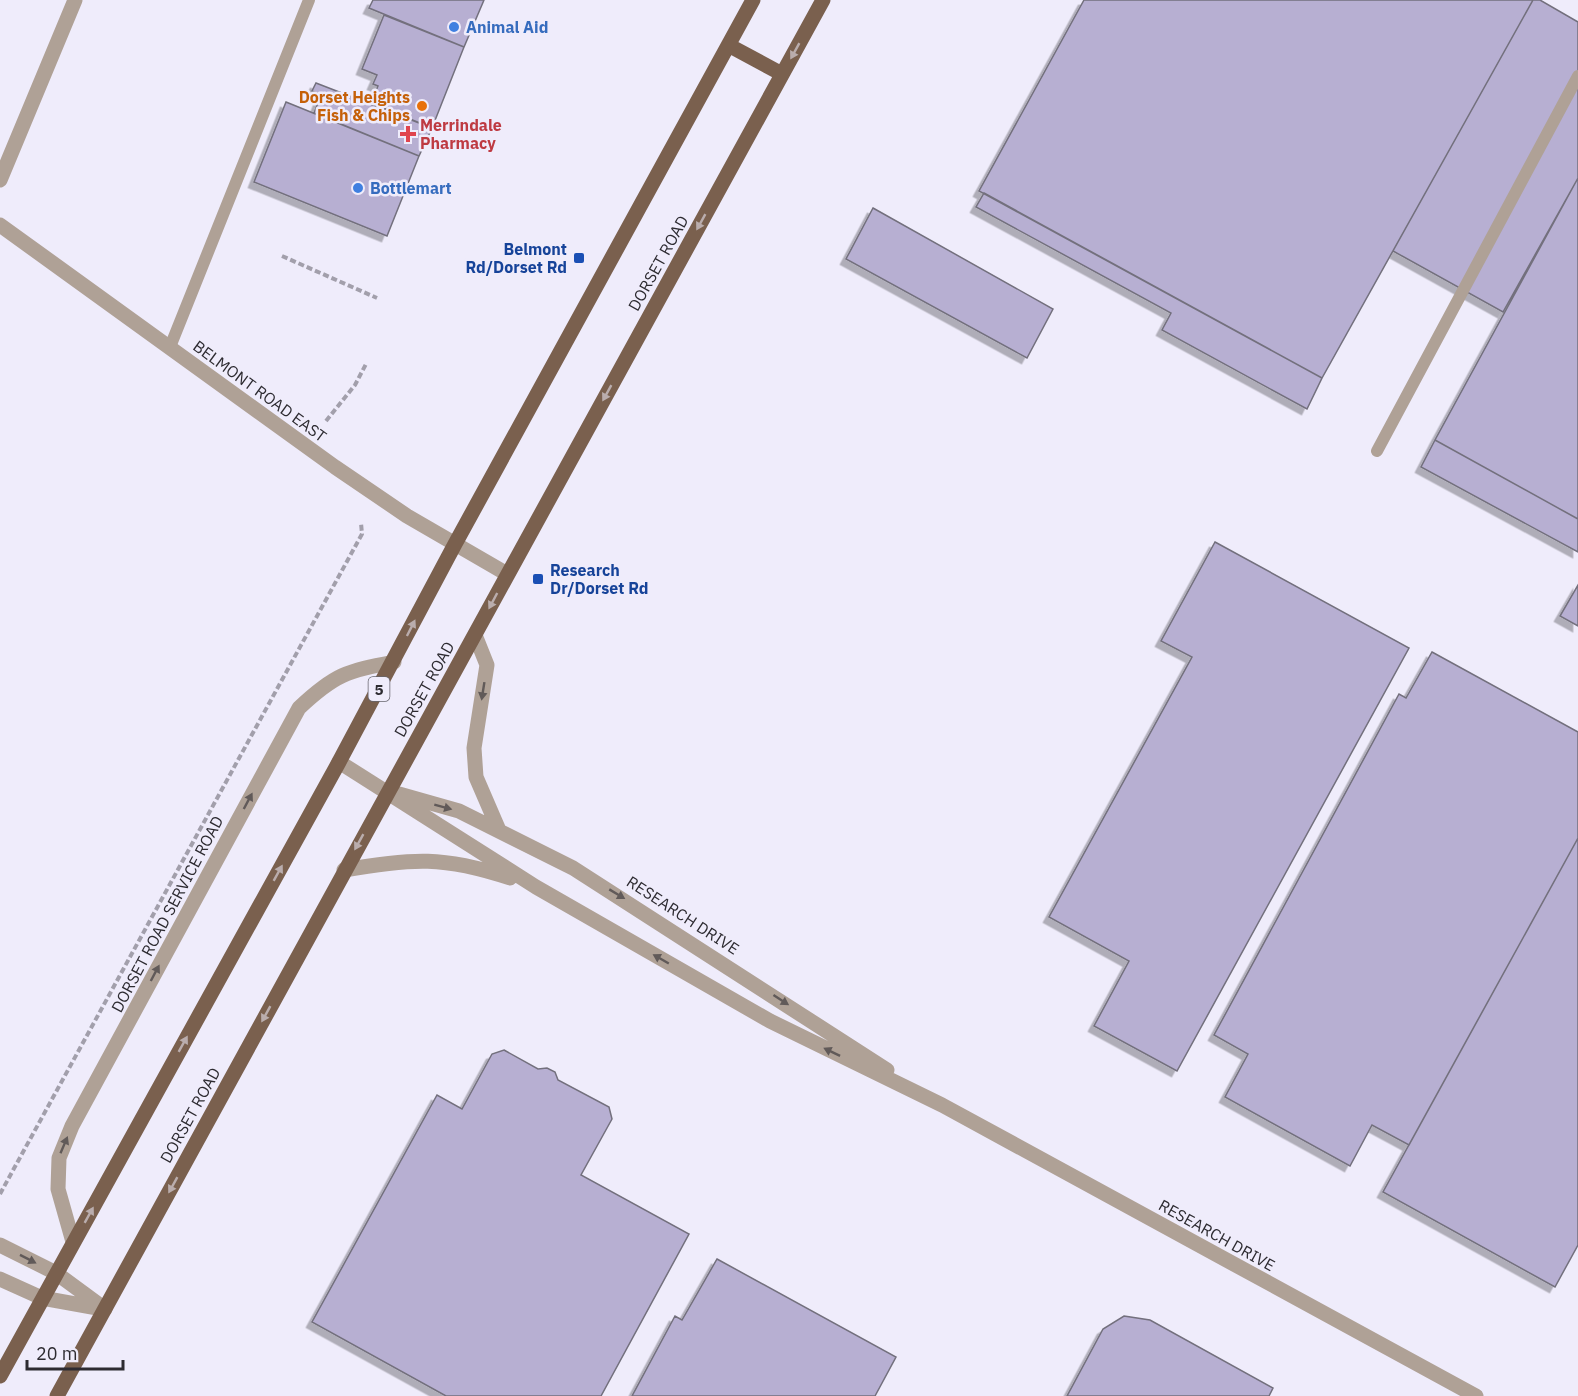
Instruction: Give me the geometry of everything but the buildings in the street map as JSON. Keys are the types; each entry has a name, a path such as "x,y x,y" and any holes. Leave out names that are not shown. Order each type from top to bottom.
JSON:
{"main road":[{"name":"5","path":"0,1376 394,662 455,544 730,46 753,0"},
{"name":"DORSET ROAD","path":"57,1396 823,0"},
{"path":"730,46 782,74"}],"street":[{"path":"0,180 75,0"},
{"name":"BELMONT ROAD EAST","path":"0,225 335,467 407,516 507,574"},
{"path":"475,635 487,665 474,748 476,777 498,828"},
{"name":"DORSET ROAD SERVICE ROAD","path":"74,1242 58,1189 59,1158 72,1126 298,708 322,685 349,671 394,662"},
{"name":"RESEARCH DRIVE","path":"339,762 387,791 448,833 536,886 770,1021 942,1105 1476,1396"},
{"name":"RESEARCH DRIVE","path":"387,791 459,811 498,828 573,868 645,912 942,1105"},
{"path":"344,870 411,860 450,861 536,886"},
{"path":"0,1245 56,1273 105,1309"},
{"path":"0,1279 42,1298 105,1309"}],"lane":[{"path":"170,347 309,0"},
{"path":"1377,451 1578,76"}],"path":[{"path":"282,255 377,298"},
{"path":"326,421 355,386 366,364"},
{"path":"0,1194 362,534 361,523"}],"place":[{"name":"Animal Aid","path":"454,27"},
{"name":"Dorset Heights Fish & Chips","path":"422,106"},
{"name":"Merrindale Pharmacy","path":"408,134"},
{"name":"Bottlemart","path":"358,188"},
{"name":"Belmont Rd/Dorset Rd","path":"579,258"},
{"name":"Research Dr/Dorset Rd","path":"538,579"}]}
